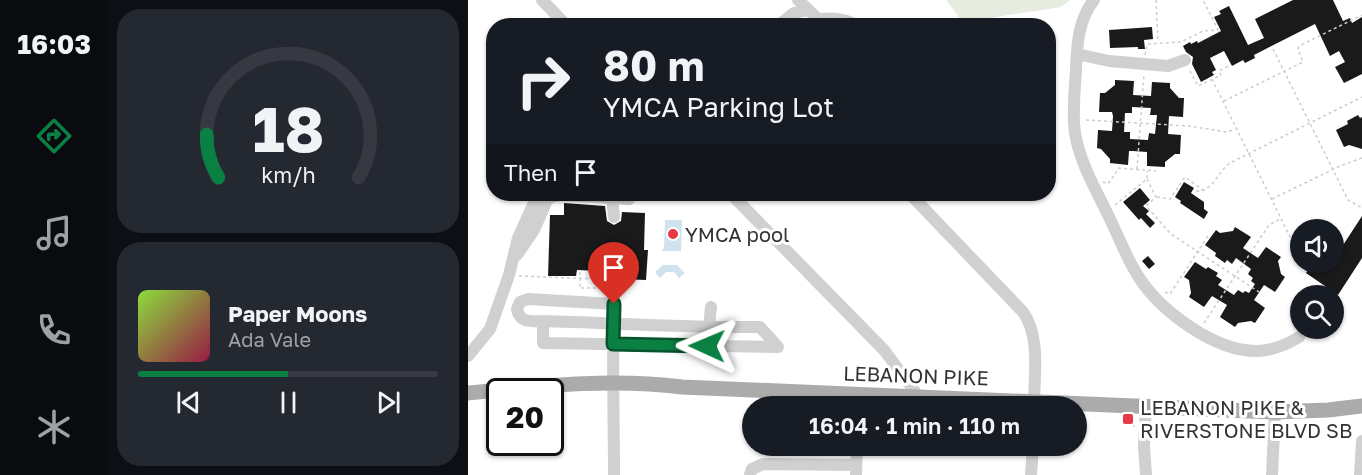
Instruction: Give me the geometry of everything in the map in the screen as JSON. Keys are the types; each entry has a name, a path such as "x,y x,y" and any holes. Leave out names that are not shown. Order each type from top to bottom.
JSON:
{"main road":[{"name":"LEBANON PIKE","path":"468,393 561,384 612,382 803,396"},
{"name":"LEBANON PIKE","path":"1087,405 1275,412 1362,406"}],"street":[{"path":"542,0 559,18"},
{"path":"798,0 817,18"},
{"path":"1094,0 1081,24 1077,54 1074,120 1081,155 1137,274 1157,300 1176,317 1225,345 1256,351 1281,347 1297,339"},
{"path":"788,18 794,13 808,9"},
{"path":"1077,54 1109,61 1168,66 1185,60"},
{"path":"509,275 518,238 535,201"},
{"path":"468,356 490,329 519,252 534,230 547,201"},
{"path":"612,201 614,217"},
{"path":"738,201 884,350 918,396"},
{"path":"917,201 1016,304 1031,323 1034,342 1034,396"},
{"path":"543,321 543,343 613,344 778,347 760,327 709,327 613,323 543,321 521,319 518,314 518,305 522,300 614,304 613,323 613,344 612,382 614,475"},
{"path":"709,327 711,307"},
{"path":"1146,407 1144,447 1146,475"},
{"path":"1272,475 1275,412"},
{"path":"1360,475 1362,441"},
{"path":"1031,475 1032,456"},
{"path":"750,475 756,465 856,470"}],"path":[{"path":"1156,0 1158,43"},
{"path":"1223,101 1303,62 1298,47 1362,15"},
{"path":"1274,49 1348,200 1362,208"},
{"path":"1185,60 1198,86 1221,75 1219,71 1229,66"},
{"path":"1212,79 1290,237"},
{"path":"1196,191 1210,186 1226,165 1362,98"},
{"path":"1074,120 1189,126 1227,132 1236,128"},
{"path":"1271,199 1333,169 1362,158"},
{"path":"1097,191 1103,181 1108,184 1119,168 1156,171"},
{"path":"1147,170 1147,179 1156,197"},
{"path":"1156,197 1170,199 1185,177 1204,190"},
{"path":"1105,208 1117,204 1147,179"},
{"path":"1156,197 1146,206 1168,232 1259,292"},
{"path":"1198,331 1269,225 1281,218"},
{"path":"1157,300 1164,292 1170,294 1208,236"},
{"path":"509,275 580,278 598,279 598,288 580,290 580,278 580,270"}],"shaded area":[{"path":"946,0 1070,0 1061,7 989,18 960,18"}],"water":[{"name":"YMCA pool","path":"665,220 682,220 681,251 662,251"},
{"path":"663,265 677,265 685,273 679,278 674,272 666,272 660,278 655,272"}],"building":[{"path":"1293,0 1333,0 1343,21 1350,18 1352,23 1362,17 1362,74 1344,83 1335,67 1345,62 1339,51 1330,56 1315,24 1254,55 1255,58 1245,63 1243,60 1232,66 1224,51 1210,58 1216,70 1212,72 1214,75 1201,82 1192,64 1193,57 1186,52 1183,46 1190,42 1191,44 1197,41 1198,43 1221,31 1214,17 1221,14 1219,11 1229,6 1248,45 1264,38 1255,19"},
{"path":"1152,27 1153,39 1144,40 1145,49 1110,48 1109,30"},
{"path":"1115,80 1134,81 1133,95 1151,96 1152,82 1170,83 1170,88 1179,98 1184,98 1183,117 1169,116 1168,134 1181,135 1180,154 1175,154 1165,162 1165,167 1147,166 1147,152 1129,151 1128,165 1110,163 1110,159 1101,149 1097,148 1098,130 1112,131 1113,116 1112,112 1099,112 1100,93 1105,93 1115,85","holes":["1132,107 1151,108 1150,115 1157,115 1155,134 1149,133 1148,140 1130,139 1130,132 1124,132 1125,113 1132,113"]},
{"path":"1358,115 1362,117 1362,149 1349,145 1344,147 1336,130 1348,124 1347,121"},
{"path":"1184,182 1194,188 1191,193 1204,202 1204,209 1208,212 1204,219 1175,197"},
{"path":"1140,188 1150,200 1143,206 1149,211 1146,214 1155,223 1150,228 1141,218 1139,220 1123,202"},
{"path":"564,203 605,206 607,221 614,225 621,221 622,212 645,213 644,250 648,250 646,280 621,279 622,272 577,270 576,276 548,276 550,215 564,215"},
{"path":"1362,216 1362,258 1344,286 1323,285 1306,273 1344,273 1344,244"},
{"path":"1235,227 1251,237 1243,248 1258,258 1266,247 1281,257 1278,261 1281,274 1285,277 1275,292 1264,285 1254,300 1265,308 1255,323 1251,321 1238,323 1235,327 1220,317 1227,305 1212,296 1204,307 1189,297 1191,293 1189,280 1184,277 1195,262 1218,273 1216,276 1222,280 1218,285 1234,295 1238,290 1249,293 1255,284 1251,281 1253,278 1248,274 1251,269 1236,258 1232,264 1227,260 1225,263 1205,245 1216,230 1220,233 1233,231"},
{"path":"1148,256 1155,264 1149,269 1142,261"}],"place":[{"name":"YMCA pool","path":"673,234"},
{"name":"LEBANON PIKE & RIVERSTONE BLVD SB","path":"1128,419"}],"route":[{"path":"614,304 613,344 707,346"}]}
